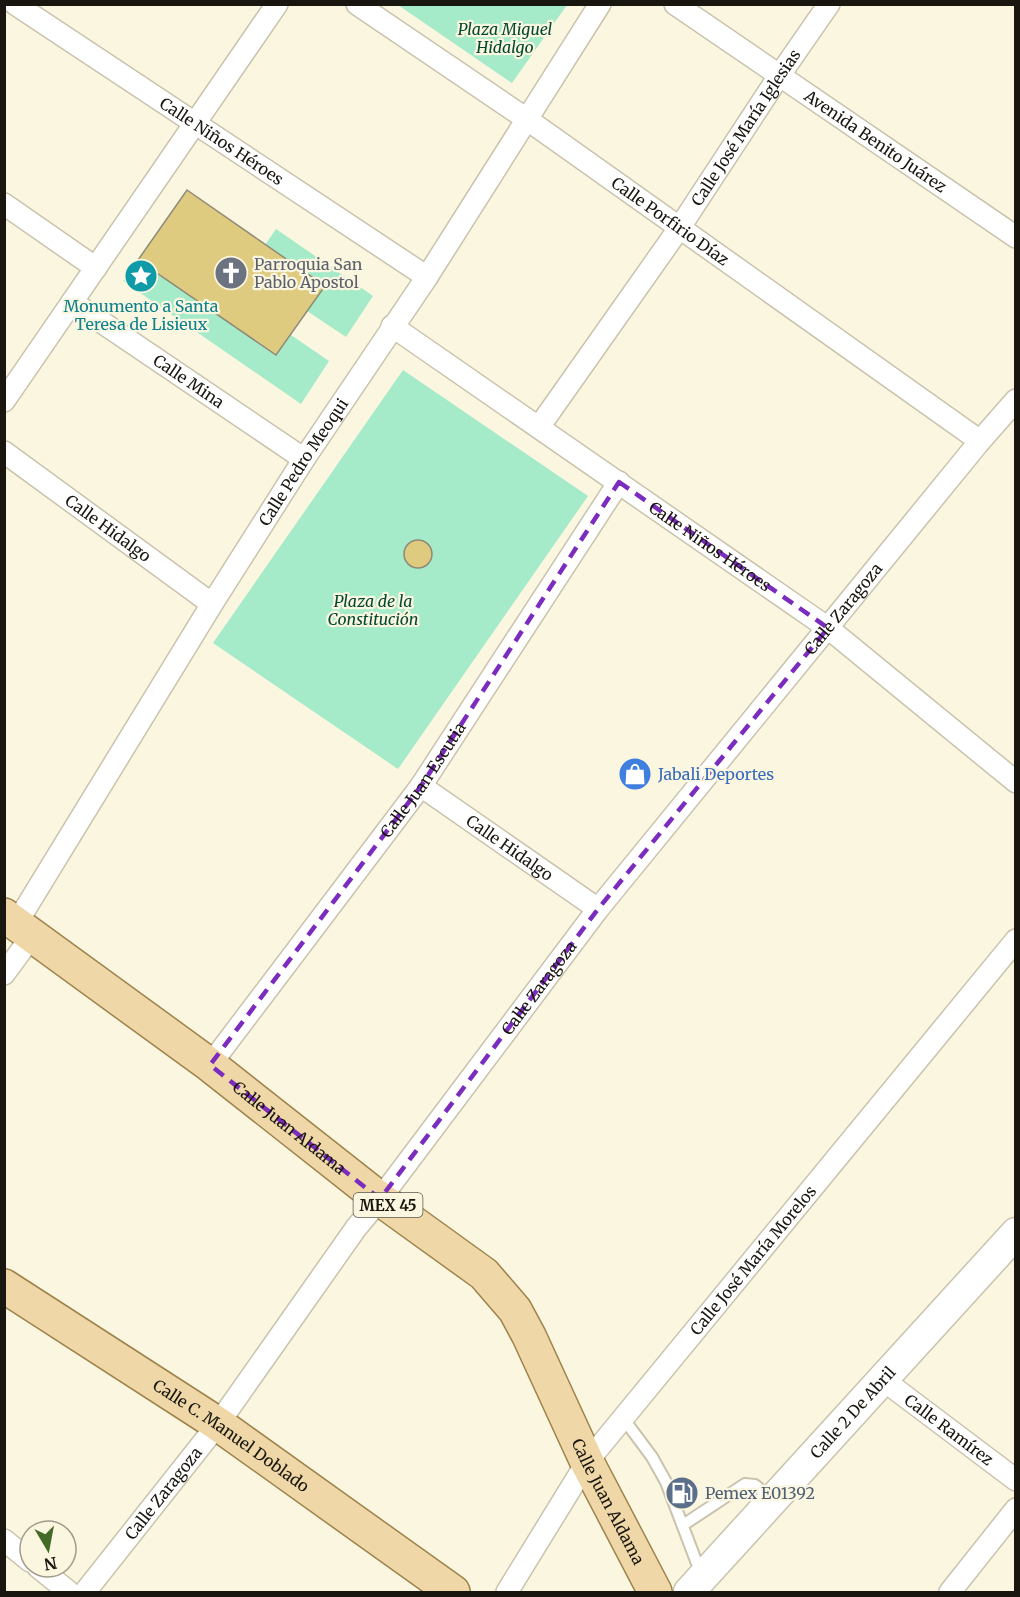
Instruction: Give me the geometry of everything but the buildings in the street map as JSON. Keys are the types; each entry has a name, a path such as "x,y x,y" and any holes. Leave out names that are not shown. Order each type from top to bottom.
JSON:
{"main road":[{"name":"Calle Juan Aldama","path":"17,925 210,1065 380,1199 484,1274 500,1292 530,1336 588,1462 655,1593"},
{"name":"Calle C. Manuel Doblado","path":"4,1286 218,1424 453,1593"}],"street":[{"name":"Calle Niños Héroes","path":"15,4 427,277"},
{"path":"4,401 277,4"},
{"name":"Calle Porfirio Díaz","path":"357,4 528,120 980,441"},
{"name":"Calle Pedro Meoqui","path":"4,974 17,925 212,604 304,459 427,277 600,4"},
{"name":"Avenida Benito Juárez","path":"675,4 1016,237"},
{"name":"Calle José María Iglesias","path":"539,428 680,227 829,4"},
{"path":"4,204 96,268"},
{"name":"Calle Mina","path":"72,302 304,459"},
{"name":"Calle Niños Héroes","path":"392,326 828,628 1016,782"},
{"name":"Calle Zaragoza","path":"85,1593 218,1424 356,1228 598,909 980,441 1016,400"},
{"name":"Calle Hidalgo","path":"4,452 212,604"},
{"name":"Calle Juan Escutia","path":"210,1065 421,786 618,482"},
{"name":"Calle Hidalgo","path":"421,786 598,909"},
{"name":"Calle José María Morelos","path":"507,1593 588,1462 1016,940"},
{"name":"Calle 2 De Abril","path":"695,1585 1016,1233"},
{"name":"Calle Ramírez","path":"882,1379 1016,1480"},
{"path":"950,1593 1016,1509"},
{"path":"4,1540 18,1551"},
{"path":"52,1579 69,1593"}],"lane":[{"path":"623,1418 660,1469 683,1525 695,1585"},
{"path":"683,1525 745,1484 755,1485 772,1500"}],"highlighted area":[{"path":"619,482 828,628 598,909 380,1199 210,1065 421,786"}],"green space":[{"name":"Plaza Miguel Hidalgo","path":"398,5 567,5 512,83"},
{"path":"276,229 373,296 346,337 307,311 325,286 265,245"},
{"path":"138,260 276,355 291,335 329,361 301,404 123,281"},
{"name":"Plaza de la Constitución","path":"403,370 588,496 398,769 213,643"}],"place":[{"name":"Parroquia San Pablo Apostol","path":"231,273"},
{"name":"Monumento a Santa Teresa de Lisieux","path":"141,276"},
{"name":"Jabali Deportes","path":"635,774"},
{"name":"Pemex E01392","path":"682,1493"}]}
